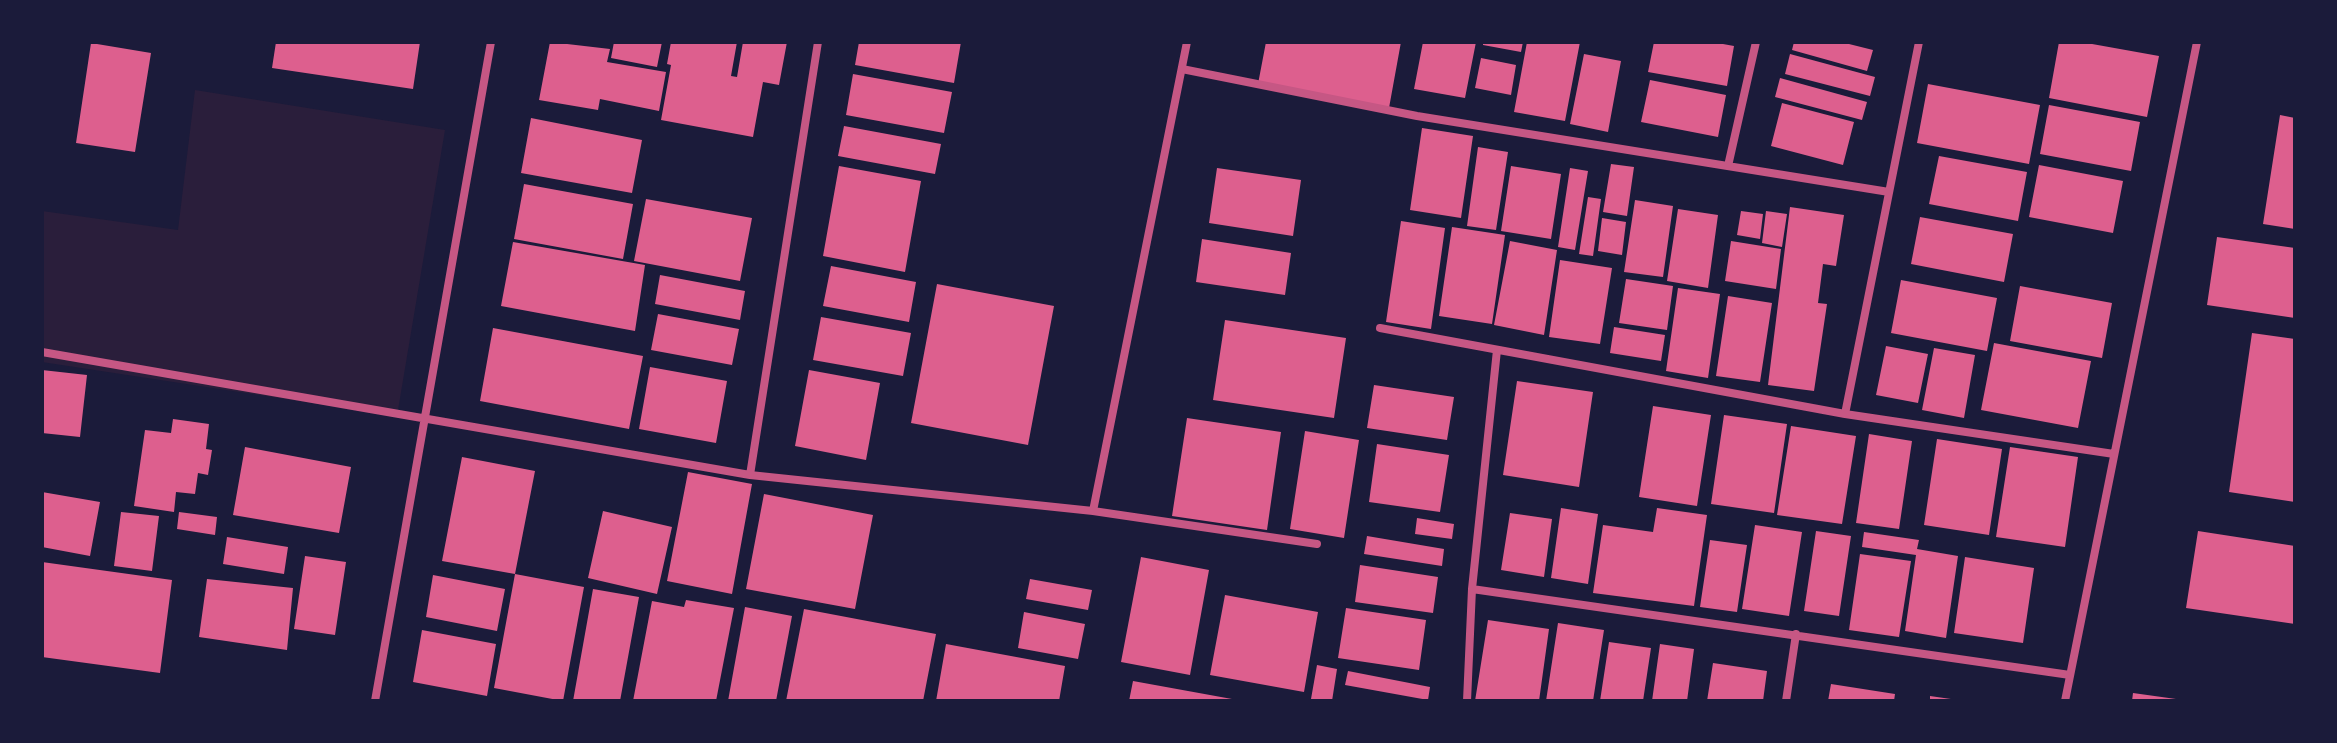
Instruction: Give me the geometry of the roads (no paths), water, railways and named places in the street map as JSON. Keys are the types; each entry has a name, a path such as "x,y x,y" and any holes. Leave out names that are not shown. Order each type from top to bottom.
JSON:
{"street":[{"path":"375,701 491,42"},
{"path":"750,475 818,42"},
{"path":"1093,511 1187,42"},
{"path":"1728,166 1756,42"},
{"path":"1845,414 1919,42"},
{"path":"2065,701 2197,42"},
{"path":"1182,69 1417,116 1889,192"},
{"path":"1380,328 1845,414 2114,454"},
{"path":"1467,701 1472,589 1497,350"},
{"path":"42,352 750,475 1093,511 1317,544"},
{"path":"1472,589 2070,675"},
{"path":"1786,701 1796,634"}]}
